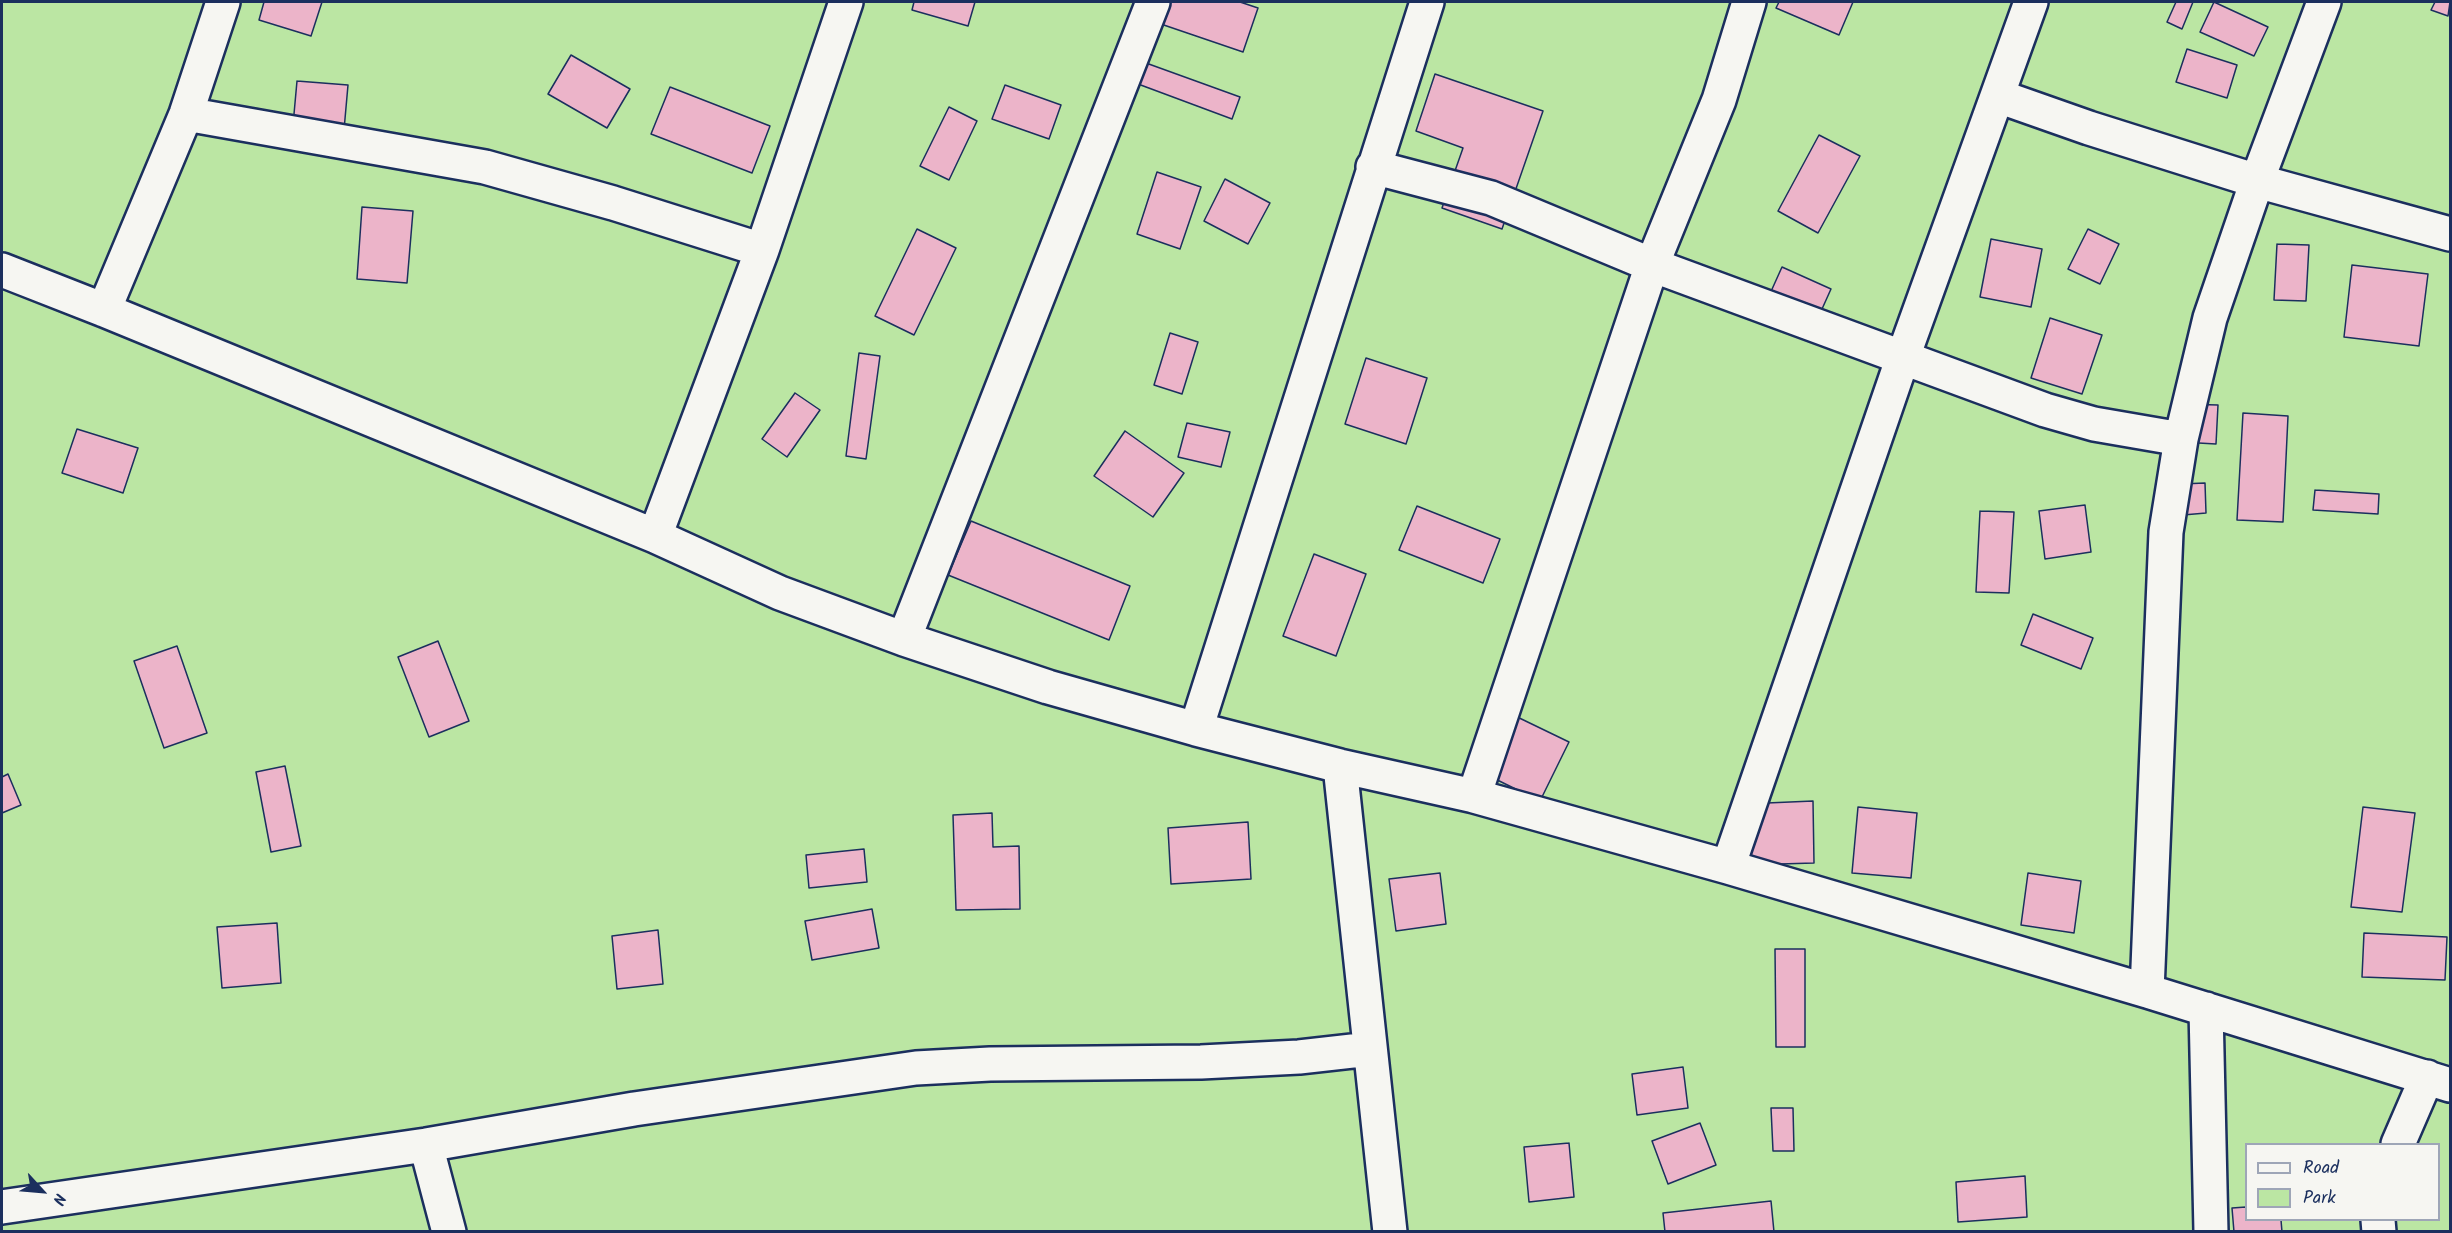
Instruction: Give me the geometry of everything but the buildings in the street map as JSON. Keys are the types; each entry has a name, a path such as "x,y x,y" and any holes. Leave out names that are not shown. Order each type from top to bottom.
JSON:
{"street":[{"path":"104,310 186,114 223,2"},
{"path":"655,536 762,250 846,2"},
{"path":"904,639 1153,2"},
{"path":"1196,729 1426,2"},
{"path":"1474,796 1652,265 1719,100 1749,2"},
{"path":"1728,867 1903,357 2031,2"},
{"path":"2147,991 2166,532 2181,439 2210,318 2257,181 2324,2"},
{"path":"1998,96 2089,128 2257,181 2451,234"},
{"path":"186,114 485,167 613,203 762,250"},
{"path":"1373,167 1491,198 1652,265 2045,410 2094,423 2181,439"},
{"path":"2,270 655,536 780,593 904,639 1048,687 1196,729 1340,766 1474,796 1728,867 2147,991 2439,1081 2399,1143"},
{"path":"1340,766 1390,1232"},
{"path":"2206,1010 2211,1232"},
{"path":"2,1207 426,1145 634,1109 916,1068 990,1064 1201,1062 1299,1057 1370,1049"},
{"path":"426,1145 449,1232"}],"green space":[{"path":"2,2 2450,2 2450,1231 2,1232"}]}
